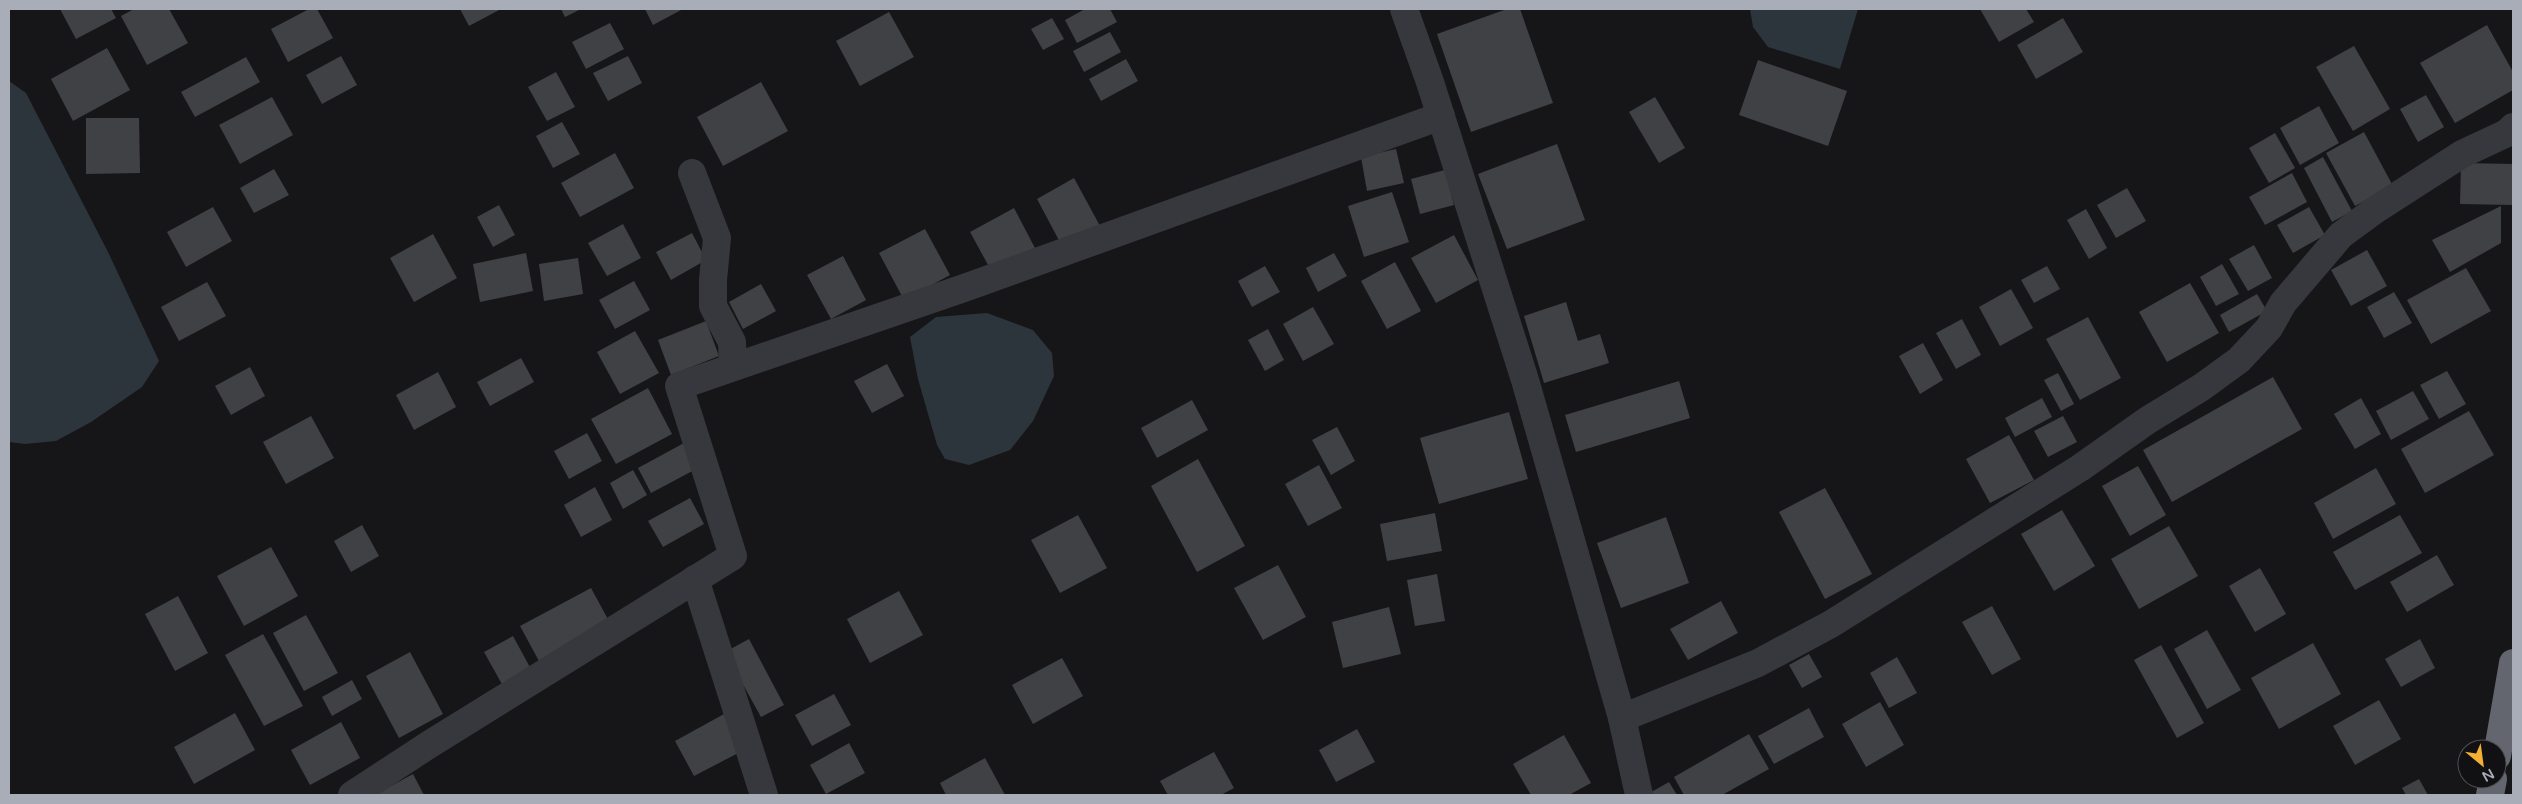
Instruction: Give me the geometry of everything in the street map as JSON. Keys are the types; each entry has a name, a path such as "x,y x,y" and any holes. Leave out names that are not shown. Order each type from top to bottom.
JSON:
{"highway":[{"path":"2500,739 2513,663"}],"street":[{"path":"1404,9 1441,116 1525,380 1622,718 1639,795"},
{"path":"352,795 430,744 733,556 679,386 967,287 1441,116"},
{"path":"1622,718 1758,662 1831,624 2080,468 2148,420 2202,387 2239,360 2269,328 2283,303 2341,235 2375,210 2462,154 2508,133 2513,127"},
{"path":"692,173 717,238 713,280 713,306 732,342 733,366"},
{"path":"694,579 764,795"}],"shaded area":[{"path":"1750,9 1858,9 1840,69 1768,47 1753,27"},
{"path":"9,81 26,93 109,254 159,361 142,387 91,422 56,441 25,444 9,442"},
{"path":"987,313 1033,330 1052,353 1054,376 1033,421 1010,450 969,465 945,459 937,445 918,379 910,337 936,317"}],"building":[{"path":"60,9 111,9 116,18 76,39"},
{"path":"134,9 169,9 188,43 147,65 121,16"},
{"path":"309,9 317,9 333,38 288,62 271,29"},
{"path":"460,9 501,9 469,26"},
{"path":"561,9 581,9 565,17"},
{"path":"645,9 683,9 653,25"},
{"path":"1085,9 1110,9 1117,22 1077,43 1065,20"},
{"path":"1507,9 1520,9 1553,103 1471,132 1437,34"},
{"path":"1980,9 2026,9 2034,22 1999,42"},
{"path":"889,12 914,57 860,86 836,41"},
{"path":"1052,18 1064,39 1043,50 1031,29"},
{"path":"2063,18 2083,52 2036,79 2017,45"},
{"path":"610,23 624,49 586,69 572,42"},
{"path":"2487,25 2513,72 2513,90 2455,123 2420,63"},
{"path":"1110,32 1121,52 1084,72 1073,51"},
{"path":"2354,46 2390,109 2353,131 2316,67"},
{"path":"107,48 130,90 73,121 51,79"},
{"path":"341,56 357,85 322,104 306,75"},
{"path":"628,56 642,83 608,101 593,73"},
{"path":"246,57 260,82 195,117 181,92"},
{"path":"1126,59 1138,81 1101,101 1089,79"},
{"path":"1758,60 1847,91 1828,146 1739,115"},
{"path":"556,72 575,107 547,121 528,87"},
{"path":"761,82 788,131 723,166 697,117"},
{"path":"2426,95 2444,127 2418,142 2400,109"},
{"path":"272,97 293,135 240,164 219,125"},
{"path":"1655,97 1685,148 1659,163 1629,112"},
{"path":"2319,106 2339,143 2300,165 2280,128"},
{"path":"86,118 139,118 140,173 86,174"},
{"path":"562,122 580,154 553,168 536,136"},
{"path":"2364,132 2393,186 2355,206 2326,153"},
{"path":"2275,133 2295,168 2269,183 2249,148"},
{"path":"1557,144 1585,220 1507,249 1478,174"},
{"path":"1396,149 1404,183 1367,191 1361,157"},
{"path":"615,153 634,188 580,217 561,183"},
{"path":"2323,157 2352,211 2332,222 2304,168"},
{"path":"2461,163 2513,164 2513,205 2460,204"},
{"path":"274,169 289,195 254,213 240,188"},
{"path":"1445,170 1454,205 1420,214 1411,179"},
{"path":"2292,173 2307,202 2265,225 2249,197"},
{"path":"1074,178 1100,226 1062,246 1037,199"},
{"path":"2127,188 2146,221 2116,238 2097,205"},
{"path":"1392,192 1409,242 1364,257 1348,206"},
{"path":"499,205 515,235 493,247 477,217"},
{"path":"2501,206 2501,243 2450,272 2432,240"},
{"path":"213,207 232,241 186,267 167,232"},
{"path":"2309,207 2325,235 2293,253 2277,225"},
{"path":"1014,208 1036,250 993,274 970,232"},
{"path":"2086,209 2107,248 2089,259 2067,220"},
{"path":"623,224 641,258 607,276 588,243"},
{"path":"925,229 950,275 904,300 879,253"},
{"path":"692,233 706,260 671,280 656,252"},
{"path":"433,234 457,278 414,302 390,258"},
{"path":"1454,235 1478,280 1436,303 1411,258"},
{"path":"2254,245 2272,278 2248,291 2229,259"},
{"path":"2367,250 2387,286 2351,306 2331,270"},
{"path":"526,253 533,291 480,302 473,264"},
{"path":"1334,253 1347,276 1318,292 1306,268"},
{"path":"843,256 866,300 831,319 807,275"},
{"path":"578,258 583,294 544,301 539,264"},
{"path":"1395,262 1421,311 1387,329 1361,281"},
{"path":"2222,264 2239,294 2216,306 2200,277"},
{"path":"1265,266 1280,292 1252,307 1238,281"},
{"path":"2047,266 2060,289 2034,303 2021,280"},
{"path":"2466,268 2491,311 2431,344 2407,300"},
{"path":"634,281 650,310 615,329 599,300"},
{"path":"207,282 226,316 179,341 161,307"},
{"path":"2190,283 2219,333 2167,362 2139,312"},
{"path":"761,284 776,311 743,329 729,302"},
{"path":"2011,289 2033,328 2000,346 1979,307"},
{"path":"2394,292 2412,323 2384,338 2367,307"},
{"path":"2257,294 2267,311 2229,332 2220,315"},
{"path":"1566,302 1578,341 1600,334 1609,363 1544,383 1524,316"},
{"path":"1313,307 1334,344 1303,361 1283,324"},
{"path":"2088,317 2121,378 2080,400 2046,339"},
{"path":"1962,319 1981,355 1956,369 1936,333"},
{"path":"706,321 719,356 671,375 658,340"},
{"path":"1268,329 1284,360 1265,371 1248,340"},
{"path":"635,331 659,373 620,394 597,352"},
{"path":"1923,343 1943,380 1920,394 1899,356"},
{"path":"521,358 534,382 490,406 477,382"},
{"path":"887,364 904,396 872,413 854,381"},
{"path":"250,367 265,396 231,415 215,386"},
{"path":"2447,371 2466,404 2439,419 2420,385"},
{"path":"438,372 456,407 414,430 396,395"},
{"path":"2058,373 2074,404 2061,411 2044,380"},
{"path":"2273,377 2302,429 2172,502 2143,450"},
{"path":"1679,381 1690,418 1576,452 1565,415"},
{"path":"648,388 672,434 616,464 591,419"},
{"path":"2413,391 2429,419 2391,440 2376,411"},
{"path":"2042,398 2052,417 2015,437 2005,418"},
{"path":"2361,398 2381,434 2355,449 2334,414"},
{"path":"1192,400 1208,430 1157,458 1141,428"},
{"path":"2469,411 2494,455 2425,493 2401,449"},
{"path":"1509,412 1528,479 1439,504 1420,438"},
{"path":"311,416 334,458 286,484 263,442"},
{"path":"2063,416 2077,442 2048,457 2034,431"},
{"path":"1337,427 1355,461 1331,475 1312,440"},
{"path":"587,433 602,461 569,479 554,451"},
{"path":"2009,435 2034,480 1990,503 1966,459"},
{"path":"684,443 698,468 651,493 638,468"},
{"path":"1198,459 1245,546 1197,572 1151,486"},
{"path":"1319,465 1342,508 1308,526 1285,484"},
{"path":"2138,466 2166,515 2130,536 2102,486"},
{"path":"2376,468 2396,504 2333,539 2314,503"},
{"path":"633,470 647,495 623,509 610,483"},
{"path":"595,487 612,520 581,537 564,505"},
{"path":"1825,488 1872,574 1825,599 1779,512"},
{"path":"690,498 704,524 663,547 648,521"},
{"path":"2062,510 2095,566 2054,591 2021,534"},
{"path":"1435,513 1442,551 1387,561 1380,524"},
{"path":"1078,515 1107,568 1060,593 1031,540"},
{"path":"2400,515 2422,553 2355,590 2333,552"},
{"path":"1666,517 1689,583 1621,608 1597,543"},
{"path":"362,525 379,556 351,572 334,541"},
{"path":"2169,526 2198,576 2139,609 2111,559"},
{"path":"271,547 298,596 244,626 217,576"},
{"path":"2437,555 2454,585 2407,612 2390,582"},
{"path":"1278,565 1306,617 1263,640 1234,588"},
{"path":"2260,568 2286,614 2255,632 2229,586"},
{"path":"1437,574 1445,621 1415,626 1407,580"},
{"path":"591,588 610,623 539,661 520,626"},
{"path":"899,591 923,635 870,663 847,619"},
{"path":"178,596 208,653 175,671 145,614"},
{"path":"1721,601 1738,633 1688,660 1670,629"},
{"path":"1992,606 2021,659 1992,675 1962,622"},
{"path":"1389,607 1401,654 1343,668 1332,622"},
{"path":"306,615 338,673 304,691 273,633"},
{"path":"2207,630 2241,690 2207,709 2174,649"},
{"path":"263,634 303,706 264,726 225,655"},
{"path":"513,636 532,671 503,686 484,652"},
{"path":"749,639 784,705 761,717 725,652"},
{"path":"2420,639 2435,668 2401,687 2385,659"},
{"path":"2313,643 2341,694 2279,729 2251,678"},
{"path":"2161,645 2204,723 2177,738 2134,660"},
{"path":"410,652 443,714 399,738 366,676"},
{"path":"1809,654 1822,677 1802,688 1789,665"},
{"path":"1897,657 1917,693 1889,708 1870,673"},
{"path":"1062,658 1083,696 1033,724 1012,685"},
{"path":"352,680 362,699 332,716 322,697"},
{"path":"834,694 851,725 812,746 795,715"},
{"path":"2379,700 2401,739 2355,765 2333,726"},
{"path":"1880,702 1904,745 1866,767 1842,724"},
{"path":"1809,708 1824,737 1774,764 1758,736"},
{"path":"235,713 255,750 194,784 174,747"},
{"path":"724,714 744,750 694,776 675,741"},
{"path":"341,722 360,758 310,785 291,750"},
{"path":"1357,729 1375,762 1336,782 1319,750"},
{"path":"1749,734 1769,769 1722,795 1684,795 1674,777"},
{"path":"1564,735 1591,783 1569,795 1531,795 1513,764"},
{"path":"849,743 865,773 826,794 810,765"},
{"path":"1214,752 1234,788 1221,795 1168,795 1160,781"},
{"path":"985,758 1005,795 946,795 940,783"},
{"path":"413,774 424,795 379,795 378,793"},
{"path":"2419,779 2428,795 2406,795 2402,788"},
{"path":"1669,782 1677,795 1646,795"}]}
